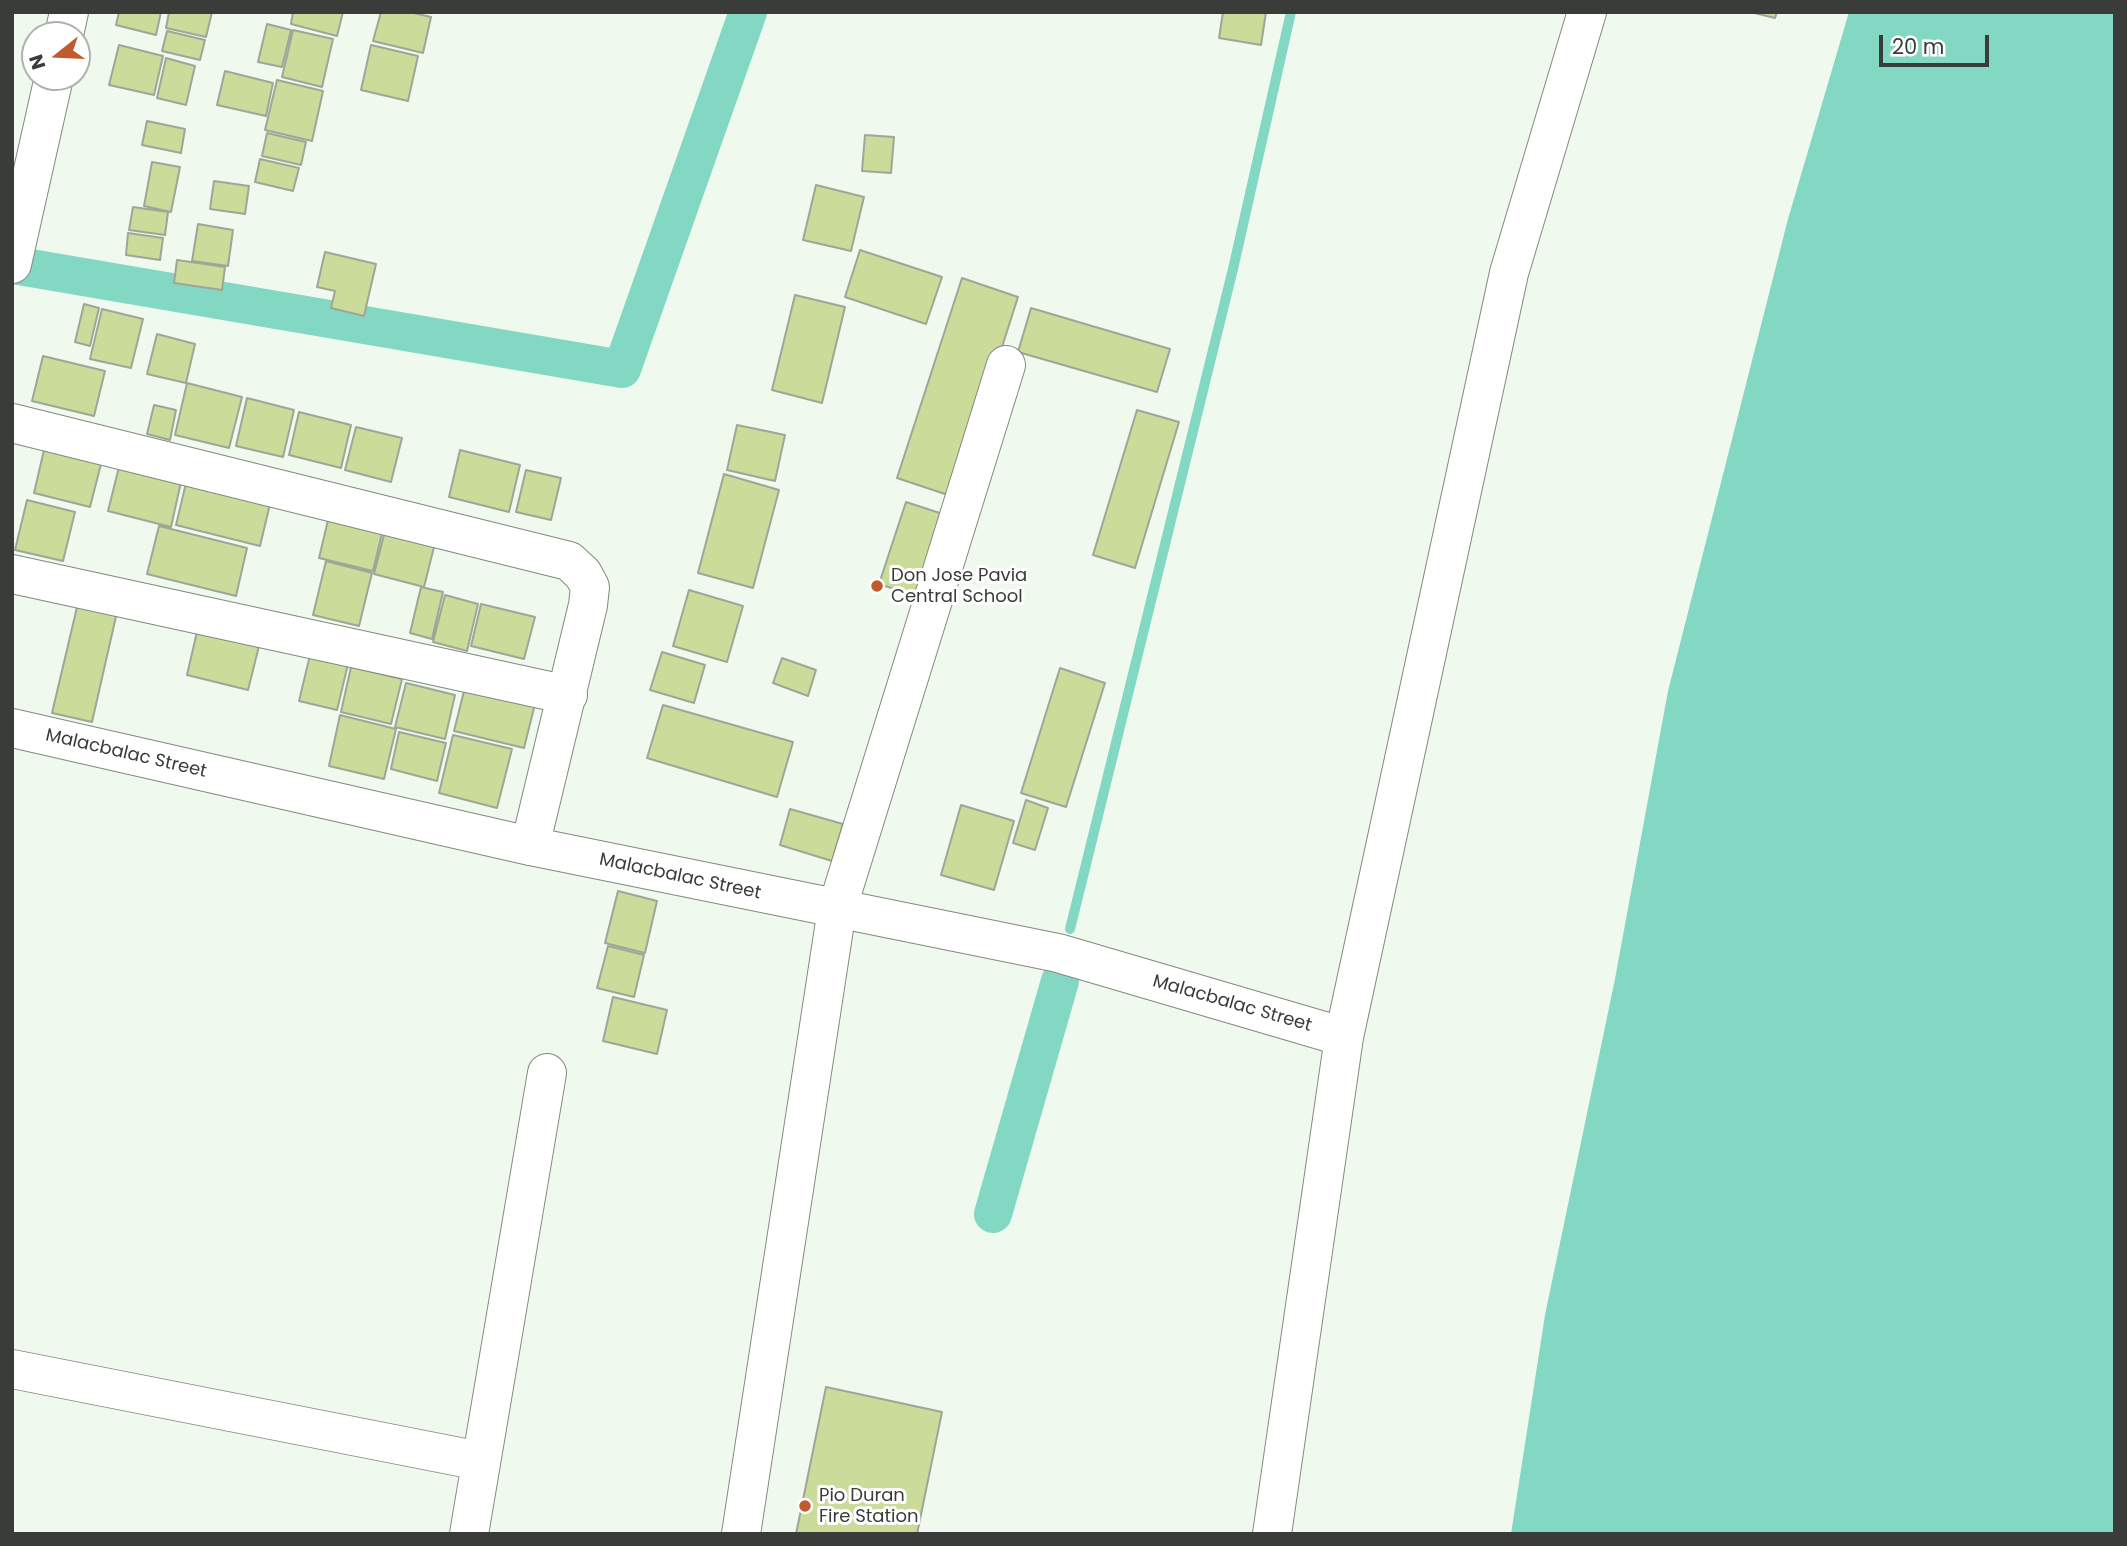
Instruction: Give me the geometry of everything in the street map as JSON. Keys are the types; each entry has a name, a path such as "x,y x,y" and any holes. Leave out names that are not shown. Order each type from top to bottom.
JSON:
{"street":[{"path":"1272,1534 1344,1037 1509,273 1587,12"},
{"path":"12,264 51,91"},
{"path":"741,1534 837,909 1006,365"},
{"path":"12,423 569,561 583,574 590,587 589,605 530,846"},
{"path":"12,574 568,695"},
{"name":"Malacbalac Street","path":"12,728 530,846 1058,953 1344,1037"},
{"path":"469,1534 547,1073"},
{"path":"12,1369 480,1461"}],"water":[{"path":"1849,12 2115,12 2115,1534 1511,1534 1545,1315 1615,979 1668,691 1788,219"}],"building":[{"path":"119,12 161,12 156,35 116,25"},
{"path":"169,12 212,12 206,37 166,28"},
{"path":"293,12 343,12 337,36 291,24"},
{"path":"381,12 409,12 431,17 423,53 373,41"},
{"path":"1223,12 1266,12 1261,45 1219,38"},
{"path":"1750,12 1777,12 1775,18"},
{"path":"267,24 291,30 282,67 258,62"},
{"path":"293,30 333,39 322,87 282,77"},
{"path":"167,31 205,40 200,60 162,51"},
{"path":"119,45 163,56 154,95 109,85"},
{"path":"371,45 418,56 408,101 361,90"},
{"path":"166,58 195,66 186,105 157,98"},
{"path":"225,71 273,83 266,116 217,105"},
{"path":"277,80 323,91 312,141 265,130"},
{"path":"147,121 185,129 181,153 142,145"},
{"path":"267,133 306,142 301,165 262,156"},
{"path":"865,135 894,137 891,173 862,171"},
{"path":"260,159 299,168 293,191 255,182"},
{"path":"152,162 180,167 171,212 144,206"},
{"path":"214,181 249,186 245,214 210,209"},
{"path":"816,185 864,197 851,251 803,240"},
{"path":"133,207 168,212 165,235 129,230"},
{"path":"198,224 233,230 228,266 192,261"},
{"path":"128,233 163,238 160,260 126,255"},
{"path":"860,250 942,277 926,324 845,297"},
{"path":"325,252 376,264 364,316 331,308 335,291 317,287"},
{"path":"177,260 225,267 222,290 174,283"},
{"path":"962,278 1018,297 954,497 897,478"},
{"path":"795,295 845,307 822,403 772,390"},
{"path":"84,304 99,308 90,346 75,342"},
{"path":"1031,308 1170,349 1157,392 1018,352"},
{"path":"102,309 143,319 131,368 90,359"},
{"path":"157,334 195,344 186,383 147,374"},
{"path":"43,356 105,371 94,416 32,401"},
{"path":"187,383 242,397 229,448 175,435"},
{"path":"247,398 294,410 283,457 236,446"},
{"path":"154,405 176,410 170,440 147,434"},
{"path":"1137,410 1179,422 1135,568 1093,555"},
{"path":"299,412 351,425 341,468 289,455"},
{"path":"737,425 785,435 775,481 727,470"},
{"path":"356,427 402,438 391,482 345,470"},
{"path":"44,450 101,464 90,507 34,493"},
{"path":"460,450 520,465 509,512 449,497"},
{"path":"119,467 181,482 171,527 108,511"},
{"path":"526,470 561,478 551,520 516,512"},
{"path":"724,474 779,490 753,588 698,573"},
{"path":"187,479 271,500 260,546 176,525"},
{"path":"27,500 75,512 63,561 15,550"},
{"path":"906,502 949,516 922,598 879,584"},
{"path":"329,516 383,529 373,571 319,558"},
{"path":"159,526 247,548 236,596 147,574"},
{"path":"386,527 436,539 424,587 374,574"},
{"path":"326,561 372,573 359,626 313,615"},
{"path":"421,587 443,592 432,639 410,633"},
{"path":"689,590 743,606 727,662 673,646"},
{"path":"445,595 478,604 467,651 433,642"},
{"path":"78,603 117,612 92,722 52,713"},
{"path":"481,604 535,617 524,659 471,646"},
{"path":"199,623 261,638 248,690 187,675"},
{"path":"311,651 349,660 337,710 299,701"},
{"path":"662,652 705,665 694,703 650,690"},
{"path":"782,658 816,670 808,696 773,683"},
{"path":"351,667 402,679 391,724 341,712"},
{"path":"1060,668 1105,683 1066,807 1021,793"},
{"path":"406,683 455,695 445,739 395,727"},
{"path":"465,687 535,704 524,748 454,731"},
{"path":"663,705 793,742 777,797 647,758"},
{"path":"340,715 396,729 384,779 329,766"},
{"path":"399,732 446,743 437,781 391,769"},
{"path":"453,735 512,749 497,808 439,793"},
{"path":"1026,800 1048,808 1035,850 1013,843"},
{"path":"961,805 1014,821 994,890 941,875"},
{"path":"790,809 843,824 832,861 780,845"},
{"path":"618,891 657,901 645,953 605,943"},
{"path":"608,946 644,955 634,997 597,988"},
{"path":"613,997 667,1010 657,1054 603,1041"},
{"path":"826,1387 942,1412 917,1534 796,1534"}],"waterway":[{"path":"13,265 622,369 748,12"},
{"path":"1070,929 1233,269 1291,12"},
{"path":"993,1214 1060,981"}],"place":[{"name":"Don Jose Pavia Central School","path":"877,586"},
{"name":"Pio Duran Fire Station","path":"805,1506"}]}
